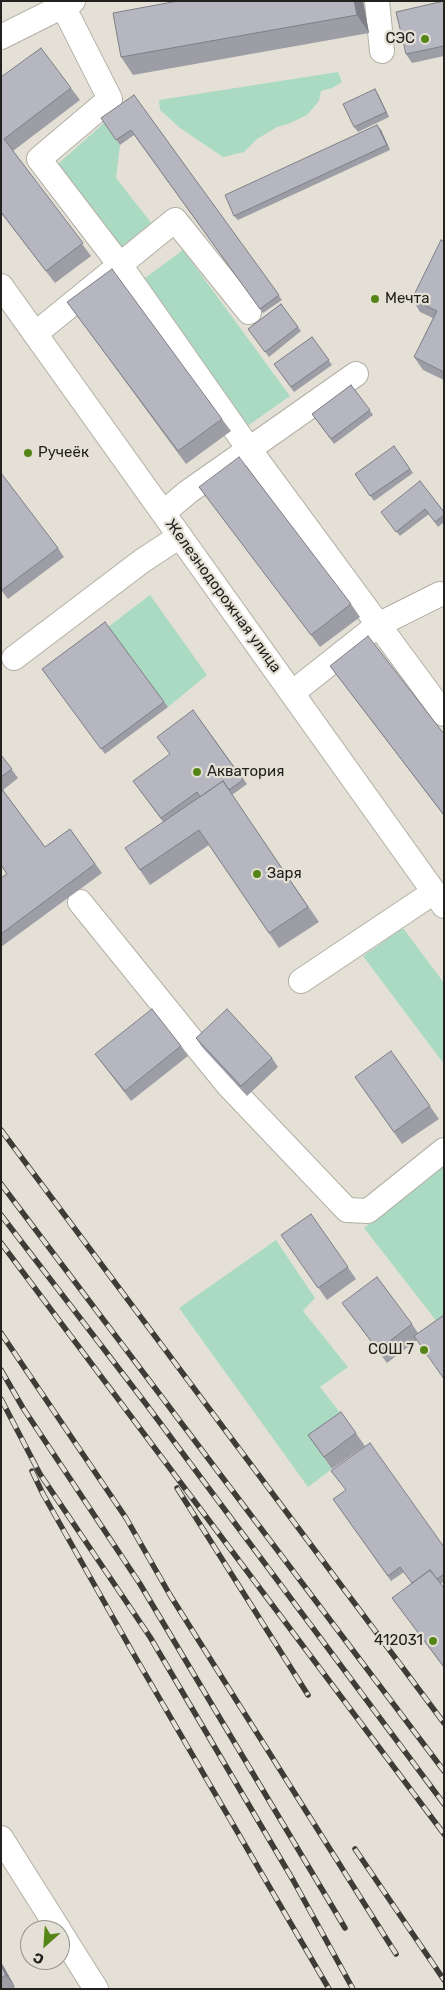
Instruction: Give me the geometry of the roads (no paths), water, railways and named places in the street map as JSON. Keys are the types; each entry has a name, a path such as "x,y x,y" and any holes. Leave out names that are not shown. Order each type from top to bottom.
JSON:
{"street":[{"path":"377,1 382,51"},
{"path":"1,37 68,4 110,99 39,159 120,265 249,449 444,714"},
{"path":"35,334 175,220 248,312"},
{"name":"Железнодорожная улица","path":"1,286 292,693 437,886"},
{"path":"163,513 188,492 356,374"},
{"path":"14,658 142,561 180,536"},
{"path":"292,693 378,625 440,594"},
{"path":"301,981 437,886"},
{"path":"80,902 228,1085 347,1210 368,1212 444,1150"},
{"path":"1,1838 9,1868 51,1920"},
{"path":"70,1947 96,1989"}],"railway":[{"path":"1,1130 444,1723"},
{"path":"1,1184 444,1771"},
{"path":"1,1215 146,1404 444,1804"},
{"path":"1,1243 444,1834"},
{"path":"1,1333 126,1518 170,1595 396,1954"},
{"path":"1,1370 23,1408 140,1584 345,1928"},
{"path":"1,1399 40,1474 150,1637 293,1880 353,1989"},
{"path":"32,1471 43,1494 133,1653 329,1989"},
{"path":"177,1488 308,1695"},
{"path":"355,1849 444,1980"}],"place":[{"name":"СЭС","path":"425,39"},
{"name":"Мечта","path":"375,299"},
{"name":"Ручеёк","path":"28,453"},
{"name":"Акватория","path":"197,772"},
{"name":"Заря","path":"257,874"},
{"name":"СОШ 7","path":"424,1350"},
{"name":"412031","path":"433,1641"}]}
